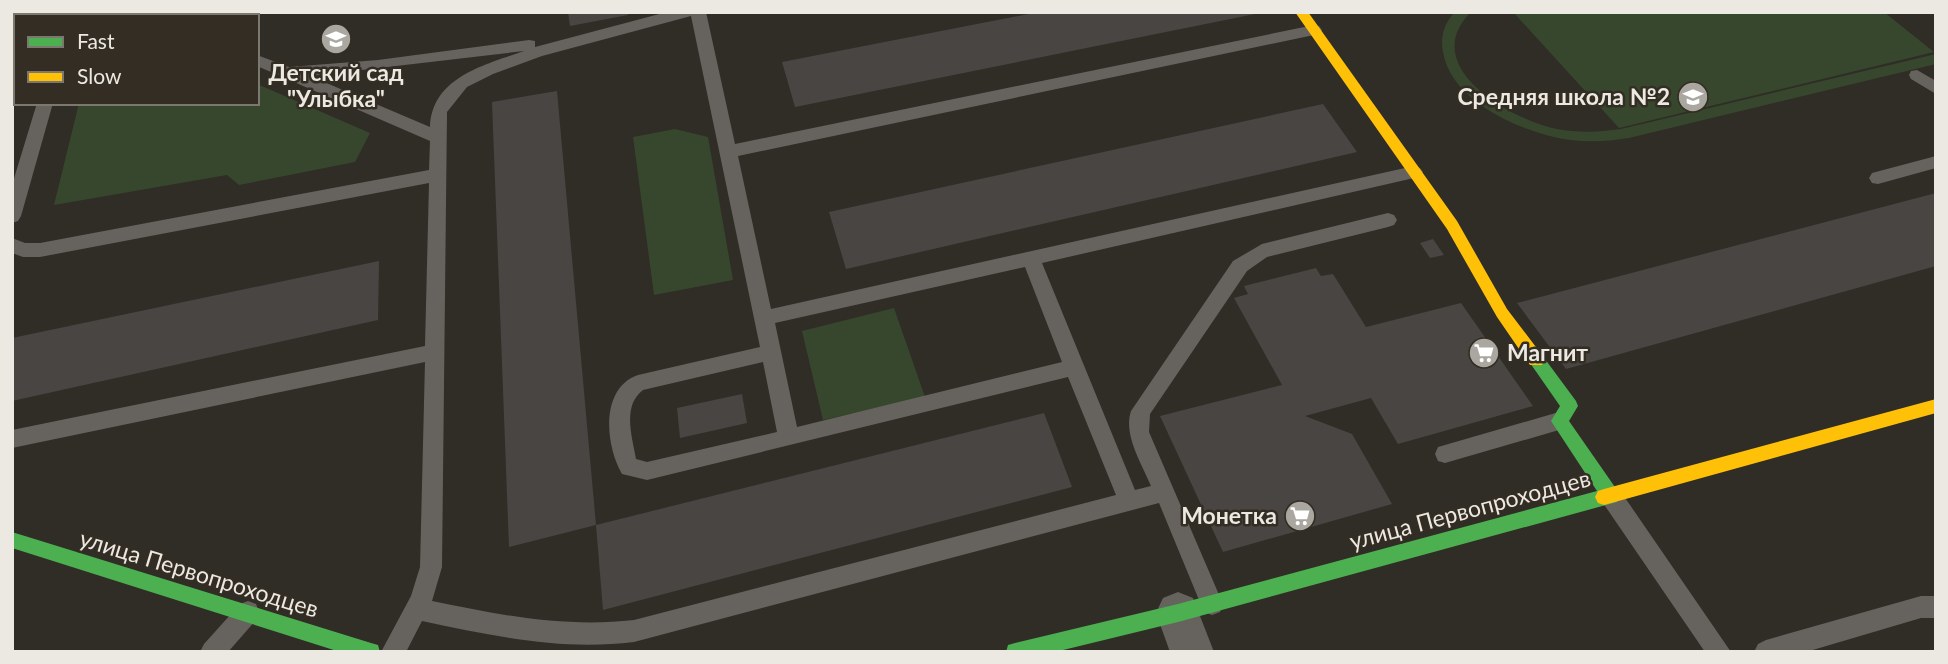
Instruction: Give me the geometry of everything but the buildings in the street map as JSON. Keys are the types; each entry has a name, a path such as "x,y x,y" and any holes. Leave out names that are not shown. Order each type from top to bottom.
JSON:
{"street":[{"path":"1301,12 1452,225 1502,313 1570,406 1559,421 1611,496"},
{"name":"улица Первопроходцев","path":"1015,652 1194,623 1611,496 1935,408"},
{"name":"улица Первопроходцев","path":"12,540 371,652"}],"lane":[{"path":"393,652 416,609 431,567 439,112 449,95 461,83 508,62 686,12"},
{"path":"698,12 789,438"},
{"path":"287,73 491,51 621,30"},
{"path":"727,152 1314,30"},
{"path":"259,61 437,136"},
{"path":"1917,75 1936,89"},
{"path":"12,216 44,105"},
{"path":"1878,178 1936,162"},
{"path":"764,318 1414,172"},
{"path":"12,245 23,250 40,250 437,175"},
{"path":"1194,623 1165,492 1139,432 1138,420 1141,411 1240,265 1262,251 1388,220"},
{"path":"1031,259 1129,501"},
{"path":"12,439 436,352"},
{"path":"772,352 638,383 628,388 620,402 625,460 629,467 647,471 1074,367"},
{"path":"1445,454 1559,421"},
{"path":"416,609 548,634 607,636 1165,492"},
{"path":"1611,496 1719,652"},
{"path":"1766,652 1921,607 1936,607"},
{"path":"212,652 248,612"}],"green space":[{"path":"1455,12 1471,12 1457,32 1455,52 1462,70 1476,87 1494,102 1516,114 1565,130 1589,132 1621,129 1936,54 1936,64 1629,138 1573,140 1538,132 1503,118 1471,97 1458,84 1448,69 1442,46 1446,26"},
{"path":"1513,12 1884,12 1934,52 1619,128"},
{"path":"259,85 370,133 355,162 239,185 227,175 54,205 79,105 259,105"},
{"path":"675,129 708,137 733,280 654,295 633,137"},
{"path":"894,308 925,397 823,420 802,331"}],"traffic: fast":[{"path":"1536,360 1570,406 1559,421 1611,496"},
{"path":"1015,652 1178,613 1604,497"},
{"path":"12,540 371,652"}],"traffic: slow":[{"path":"1301,12 1452,225 1502,313 1536,360"},
{"path":"1604,497 1936,406"}],"place":[{"name":"Детский сад \"Улыбка\"","path":"336,39"},
{"name":"Средняя школа №2","path":"1693,97"},
{"name":"Магнит","path":"1484,353"},
{"name":"Монетка","path":"1300,516"}]}
